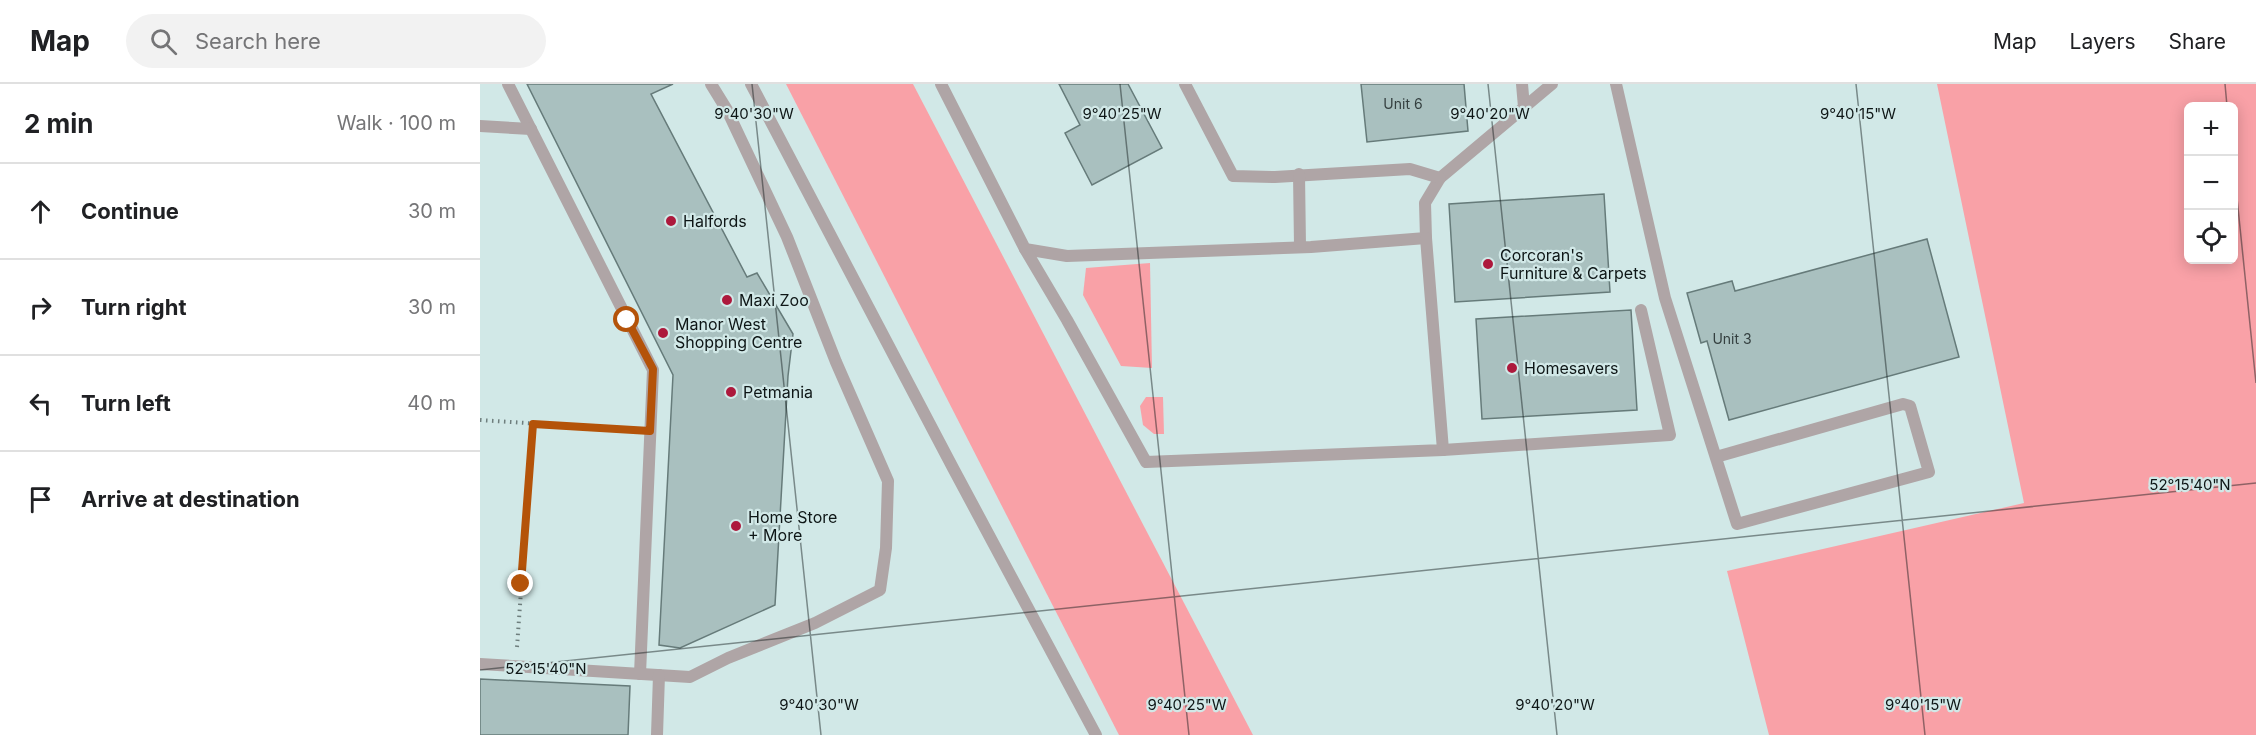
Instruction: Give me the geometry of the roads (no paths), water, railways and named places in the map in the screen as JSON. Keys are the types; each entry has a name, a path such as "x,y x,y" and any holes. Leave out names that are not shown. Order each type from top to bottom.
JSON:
{"lane":[{"path":"508,84 653,369 640,674"},
{"path":"480,664 690,676 815,623 880,590 886,549 888,481 836,362 787,237 727,110 711,84"},
{"path":"751,84 1096,735"},
{"path":"941,84 1024,249 1067,320 1146,462 1443,450 1670,435 1641,310"},
{"path":"1185,84 1233,176 1275,177 1410,169 1440,177"},
{"path":"1522,84 1524,106"},
{"path":"1443,450 1425,203 1440,177 1552,84"},
{"path":"1616,84 1665,298 1737,524 1929,472 1910,406 1903,404 1716,457"},
{"path":"480,126 531,129"},
{"path":"1299,174 1300,246"},
{"path":"1024,249 1067,256 1311,247 1426,238"},
{"path":"657,735 659,675"}],"place":[{"name":"Halfords","path":"671,221"},
{"name":"Corcoran's Furniture & Carpets","path":"1488,264"},
{"name":"Maxi Zoo","path":"727,300"},
{"name":"Manor West Shopping Centre","path":"663,333"},
{"name":"Homesavers","path":"1512,368"},
{"name":"Petmania","path":"731,392"},
{"name":"Home Store + More","path":"736,526"}]}
